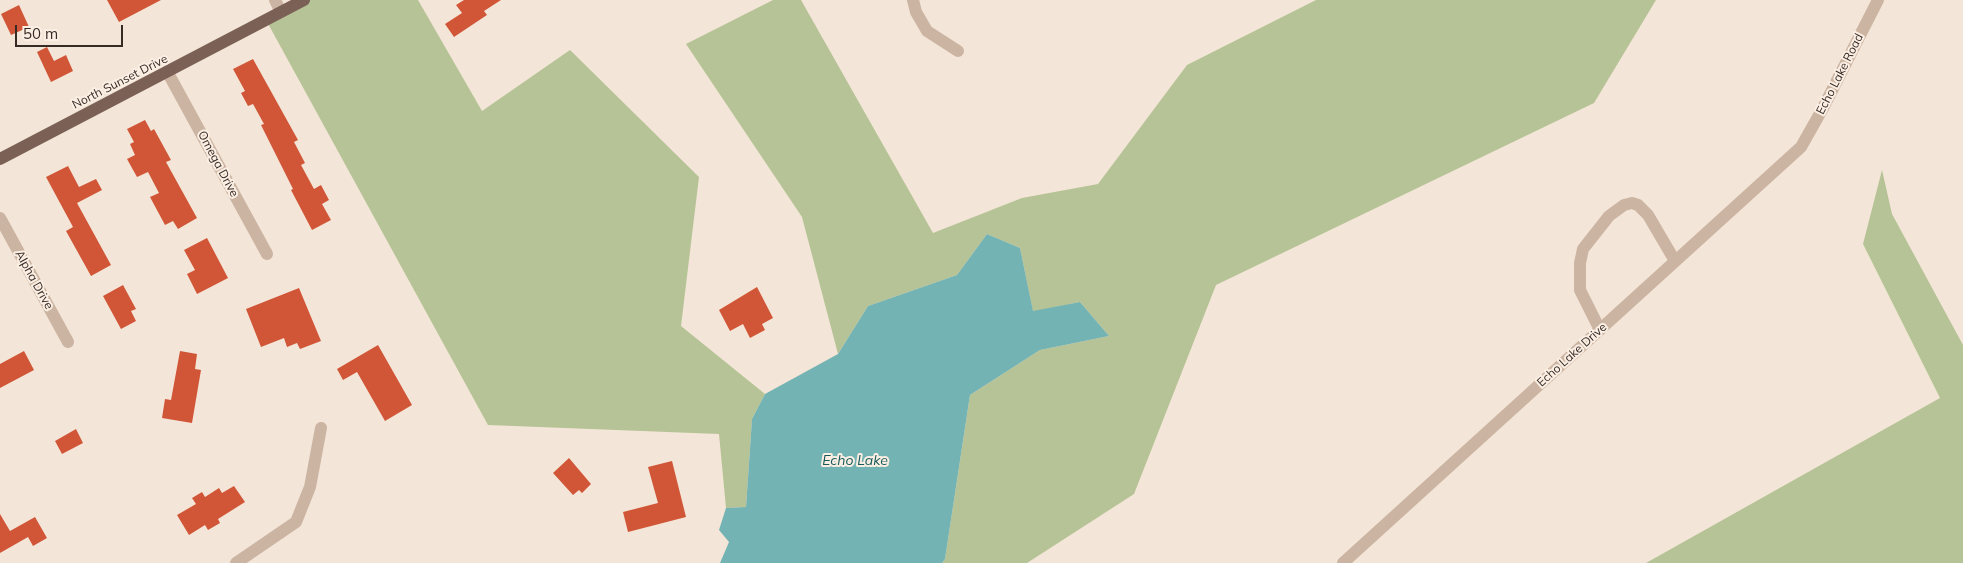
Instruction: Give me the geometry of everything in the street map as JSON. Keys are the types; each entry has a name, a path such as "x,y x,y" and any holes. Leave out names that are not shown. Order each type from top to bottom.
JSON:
{"main road":[{"name":"North Sunset Drive","path":"0,160 304,0"}],"street":[{"path":"275,0 281,12"},
{"path":"913,0 916,12 927,31 958,51"},
{"name":"Echo Lake Road","path":"1801,147 1878,0"},
{"name":"Omega Drive","path":"168,73 267,254"},
{"name":"Echo Lake Drive","path":"1343,563 1801,147"},
{"path":"1600,330 1580,290 1580,263 1584,249 1609,216 1624,205 1632,203 1638,205 1648,215 1675,261"},
{"name":"Alpha Drive","path":"0,218 68,342"},
{"path":"236,563 296,522 310,487 321,428"}],"green space":[{"path":"304,0 418,0 482,111 570,50 699,177 681,326 765,394 752,419 746,507 726,508 719,434 488,425 266,20"},
{"path":"773,0 801,0 933,233 1022,198 1098,184 1187,65 1316,0 1656,0 1594,103 1216,285 1134,494 1027,563 942,563 945,559 970,395 1040,350 1109,336 1080,302 1033,312 1020,248 987,234 957,275 868,306 838,354 802,217 686,44"},
{"path":"1882,170 1892,214 1963,345 1963,563 1646,563 1940,398 1863,244"}],"water":[{"name":"Echo Lake","path":"987,234 1020,248 1033,311 1080,302 1109,336 1040,350 970,395 945,559 942,563 720,563 729,542 719,530 726,508 746,507 752,419 765,394 838,354 868,306 957,275"}],"building":[{"path":"107,0 161,0 119,22"},
{"path":"464,0 501,0 484,11 487,15 454,37 445,24 462,13 456,5"},
{"path":"19,5 29,27 11,35 1,14"},
{"path":"47,47 54,61 66,55 73,71 51,82 37,52"},
{"path":"253,59 298,140 294,142 305,163 301,165 314,189 321,185 329,200 322,204 331,220 312,230 261,125 264,124 253,104 248,106 241,93 245,91 233,69"},
{"path":"145,120 151,131 154,129 171,160 166,162 197,218 178,229 173,221 165,225 150,197 159,193 148,172 137,177 127,159 135,155 130,144 134,142 127,129"},
{"path":"68,166 79,187 96,179 102,190 77,203 111,265 91,276 66,231 73,227 46,177"},
{"path":"207,238 228,278 197,294 187,274 195,270 184,250"},
{"path":"123,285 136,309 131,311 136,321 121,329 103,296"},
{"path":"757,287 773,318 762,324 765,330 750,338 743,324 730,331 719,310"},
{"path":"299,288 321,341 300,349 297,343 287,347 284,338 261,347 246,309"},
{"path":"378,345 412,405 385,421 357,372 343,380 337,369"},
{"path":"24,351 34,370 0,388 0,364"},
{"path":"180,351 197,354 195,369 201,370 192,423 162,418 165,399 171,400"},
{"path":"76,429 83,443 62,454 55,441"},
{"path":"569,458 591,484 582,493 579,490 573,495 553,473"},
{"path":"672,461 686,517 628,532 623,512 658,503 648,467"},
{"path":"234,486 245,502 218,519 220,523 208,530 205,525 189,535 177,515 196,504 192,498 202,492 205,497 219,488 222,493"},
{"path":"0,514 10,531 35,517 47,538 33,546 28,537 0,553"}]}
